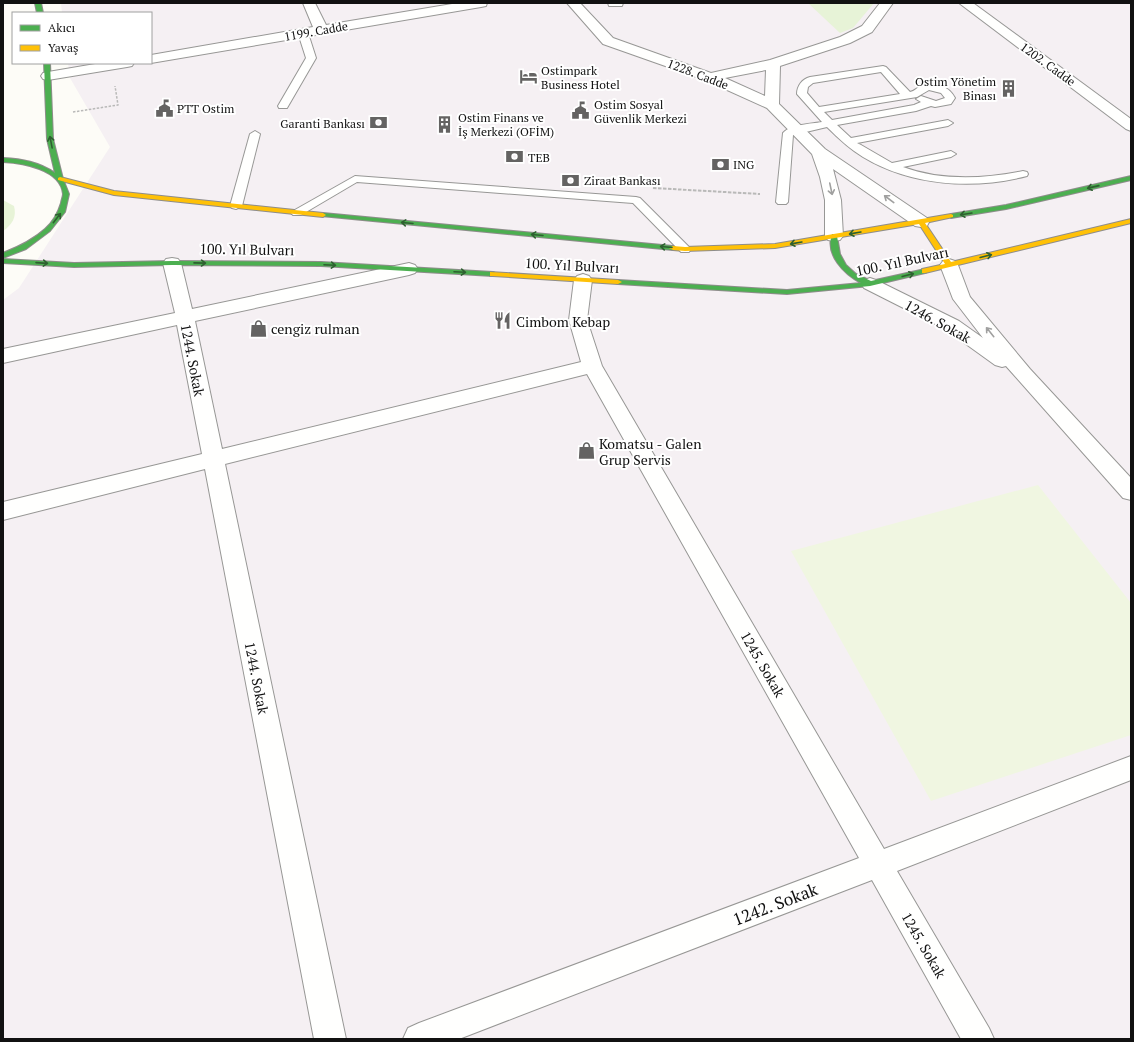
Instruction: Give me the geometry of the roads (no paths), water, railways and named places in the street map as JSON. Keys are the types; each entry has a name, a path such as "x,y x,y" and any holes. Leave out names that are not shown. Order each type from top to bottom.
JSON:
{"main road":[{"path":"3,256 24,246 48,230 62,212 66,194 60,179 50,139 48,70"},
{"path":"3,160 22,161 45,168 60,179"},
{"name":"100. Yıl Bulvarı","path":"60,179 114,193 297,213 685,249 775,246 1006,207 1131,178"},
{"name":"100. Yıl Bulvarı","path":"3,260 74,265 172,263 321,264 787,292 870,284 1131,221"},
{"path":"921,222 948,265"},
{"path":"834,236 835,249 839,262 850,276 870,284"}],"street":[{"path":"309,3 321,30"},
{"name":"1199. Cadde","path":"152,59 482,3"},
{"name":"1228. Cadde","path":"573,3 608,41 710,77 772,105 819,152 921,222"},
{"path":"710,77 773,64 845,40 867,29 886,3"},
{"name":"1202. Cadde","path":"965,3 1131,126"},
{"path":"48,70 116,64"},
{"path":"772,105 773,64"},
{"name":"1228. Cadde","path":"819,152 828,178 833,200 834,236"},
{"name":"1244. Sokak","path":"172,263 185,317 330,1039"},
{"name":"1246. Sokak","path":"948,265 962,299 1023,374 1131,492"},
{"name":"1244. Sokak","path":"3,356 409,269"},
{"name":"1245. Sokak","path":"583,280 578,320 592,366 978,1039"},
{"name":"1246. Sokak","path":"870,284 952,325 1023,374"},
{"path":"3,511 592,366"},
{"name":"1242. Sokak","path":"419,1039 1131,768"}],"lane":[{"path":"283,106 311,58 303,33"},
{"path":"850,141 948,123 938,113 932,104 922,101 882,69 810,80 802,86 802,94 828,124 866,154 892,166 924,175 967,180 997,180 1022,174"},
{"path":"782,199 786,166 786,139 788,133 796,130 947,102 950,98 949,94 945,91 930,87 924,88 912,94 816,110"},
{"path":"236,206 255,134"},
{"path":"892,166 951,154"},
{"path":"297,213 355,179 636,200 685,249"}],"place":[{"name":"Ostimpark Business Hotel","path":"528,77"},
{"name":"Ostim Yönetim Binası","path":"1009,88"},
{"name":"PTT Ostim","path":"164,108"},
{"name":"Ostim Sosyal Güvenlik Merkezi","path":"581,111"},
{"name":"Garanti Bankası","path":"378,123"},
{"name":"Ostim Finans ve İş Merkezi (OFİM)","path":"445,124"},
{"name":"TEB","path":"515,157"},
{"name":"ING","path":"720,164"},
{"name":"Ziraat Bankası","path":"571,180"},
{"name":"Cimbom Kebap","path":"503,321"},
{"name":"cengiz rulman","path":"258,328"},
{"name":"Komatsu - Galen Grup Servis","path":"586,451"}]}
